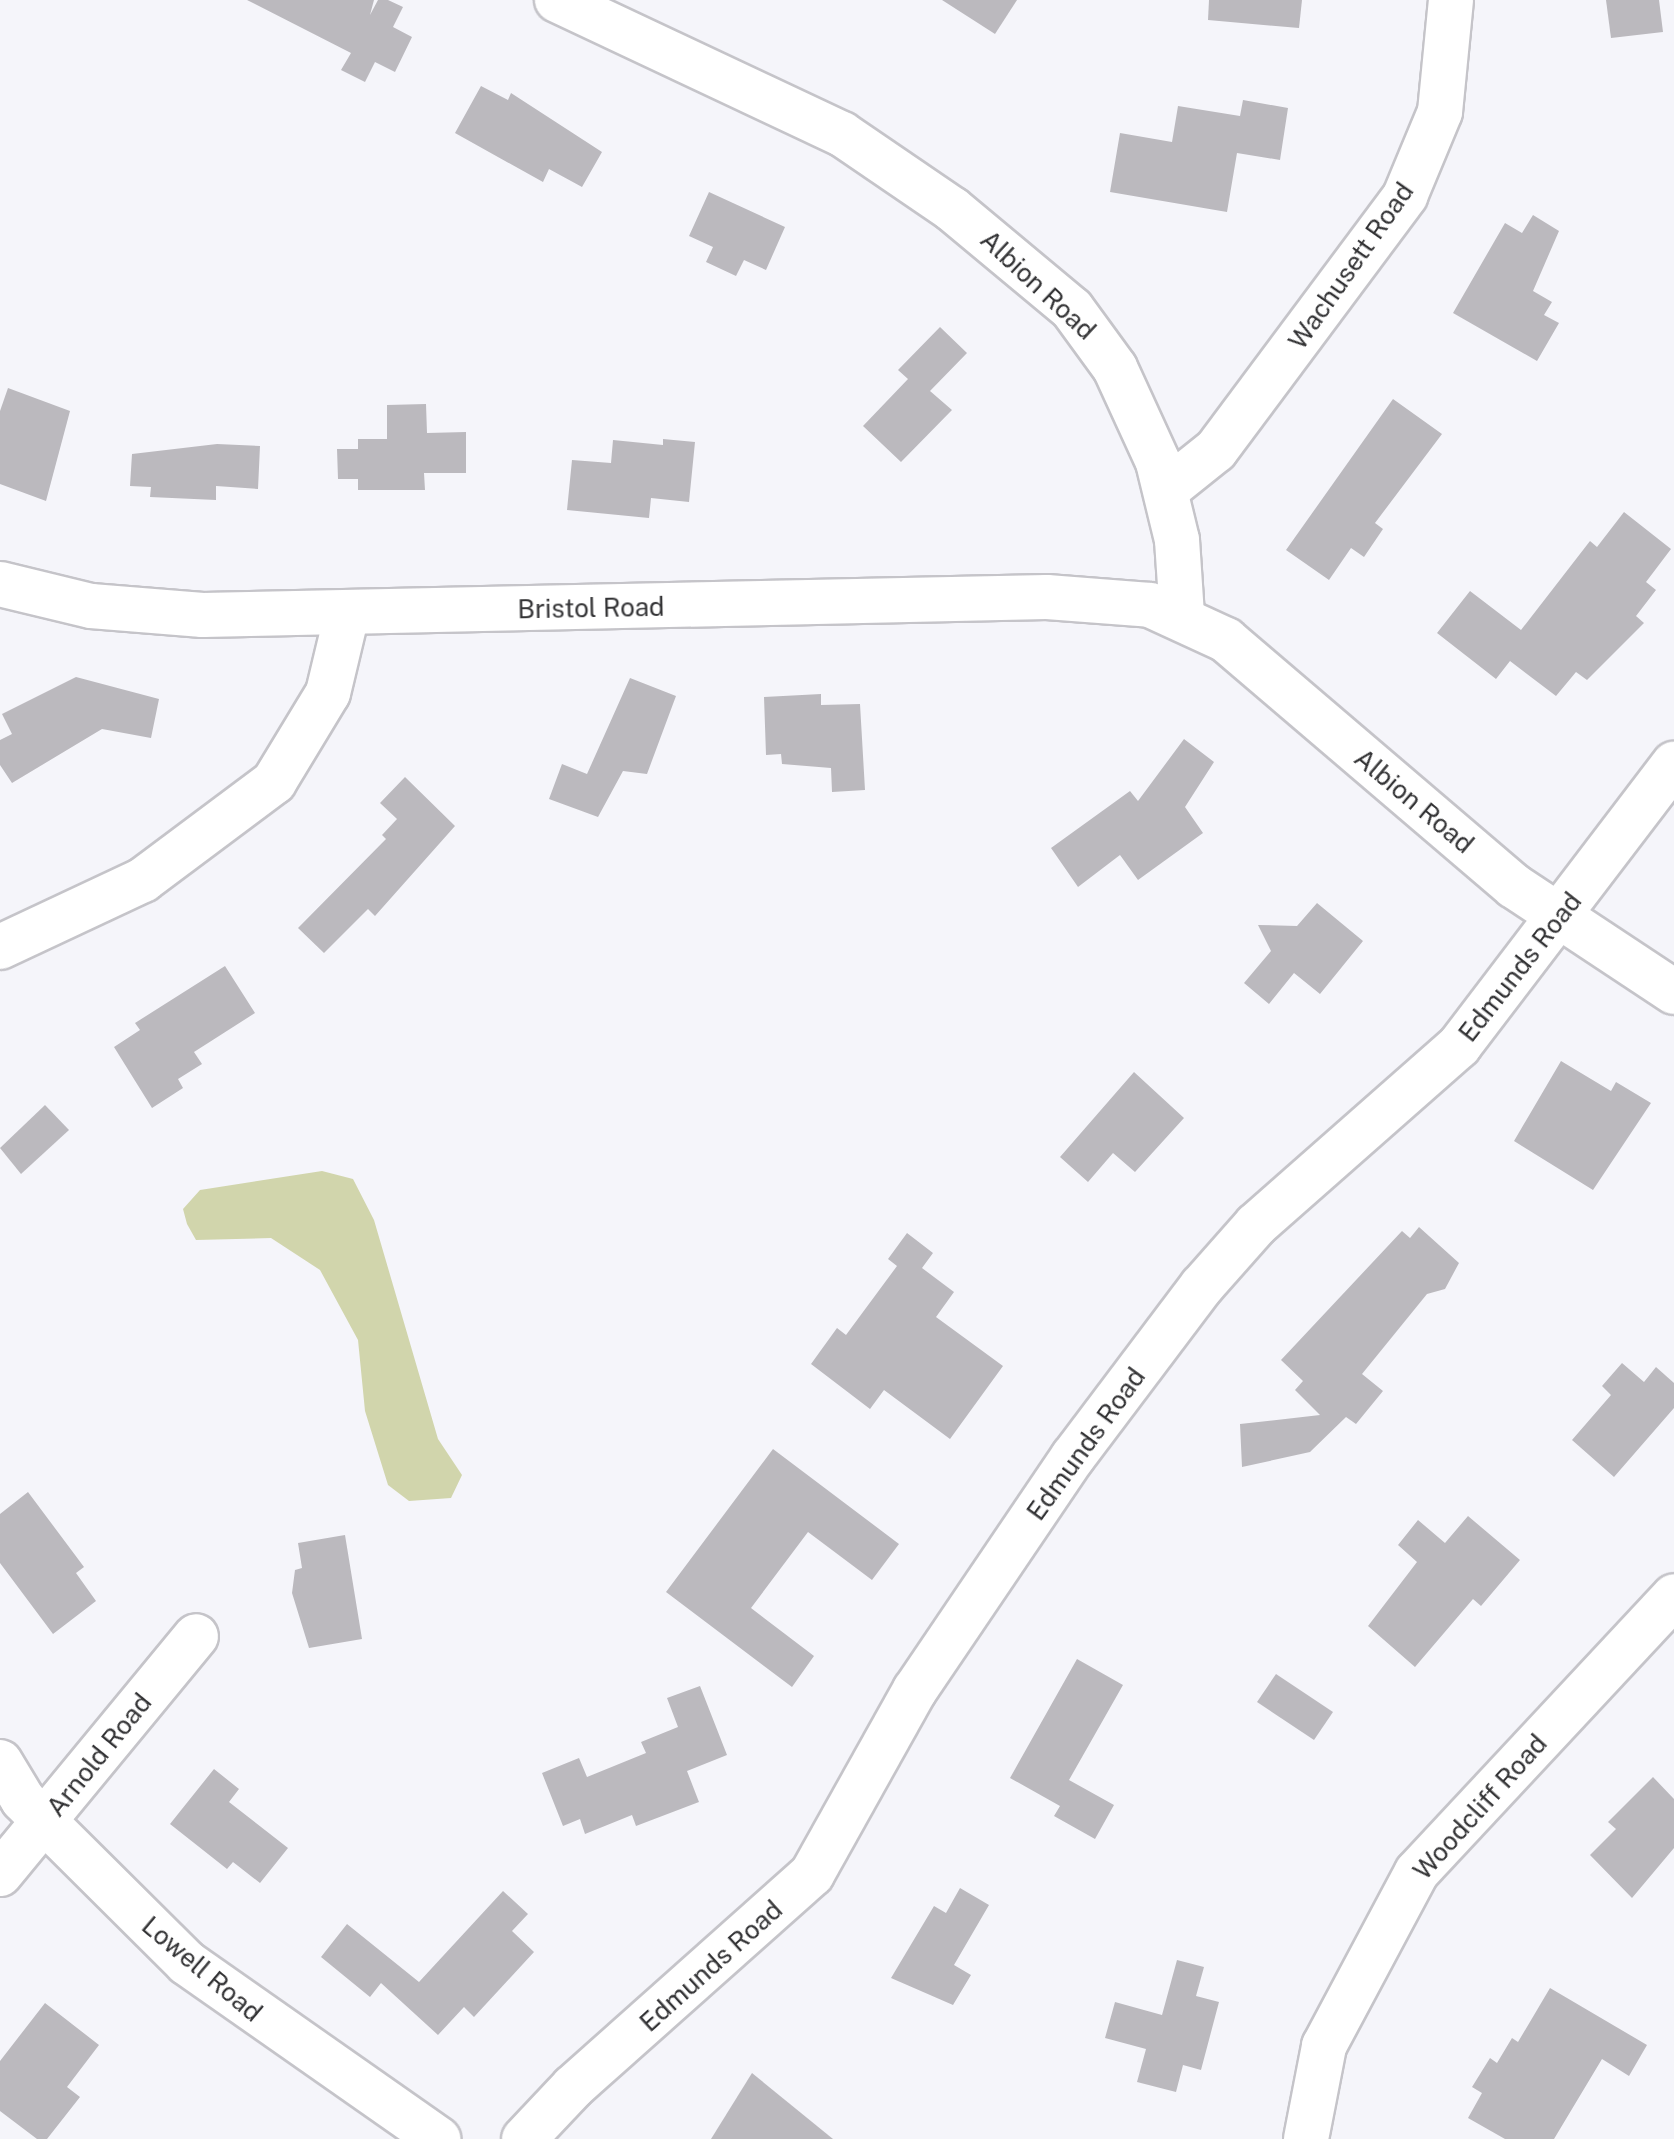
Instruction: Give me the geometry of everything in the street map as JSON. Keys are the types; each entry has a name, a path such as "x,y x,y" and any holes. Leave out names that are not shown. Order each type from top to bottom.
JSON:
{"street":[{"name":"Albion Road","path":"557,0 819,120 980,230 1095,336 1138,413 1166,490 1182,615 1245,655 1558,919 1674,992"},
{"name":"Wachusett Road","path":"1166,490 1216,450 1405,196 1440,112 1451,0"},
{"name":"Bristol Road","path":"0,584 147,613 347,614 1070,596 1182,615"},
{"path":"0,947 143,880 274,782 328,693 347,614"},
{"name":"Edmunds Road","path":"524,2139 573,2087 812,1874 915,1690 1202,1286 1256,1225 1459,1046 1674,764"},
{"name":"Woodcliff Road","path":"1306,2139 1324,2046 1417,1872 1674,1596"},
{"name":"Arnold Road","path":"0,1874 196,1636"},
{"name":"Lowell Road","path":"0,1762 44,1822 187,1963 438,2139"}],"green space":[{"path":"322,1171 353,1179 374,1220 438,1439 462,1475 451,1498 409,1501 388,1485 365,1411 358,1340 320,1270 271,1238 196,1240 187,1224 183,1209 200,1190"}],"building":[{"path":"247,0 374,0 370,15 378,0 388,0 403,7 393,27 412,37 395,72 375,62 365,82 341,70 351,53"},
{"path":"942,0 1017,0 995,34"},
{"path":"1209,0 1302,0 1299,28 1208,20"},
{"path":"1606,0 1659,0 1663,32 1611,38"},
{"path":"481,86 508,100 511,93 602,152 582,187 549,169 543,182 455,133"},
{"path":"1243,100 1288,108 1280,160 1237,153 1227,212 1110,192 1120,133 1172,142 1178,106 1240,116"},
{"path":"709,192 785,227 766,270 744,260 736,276 706,262 713,247 689,236"},
{"path":"1533,215 1559,231 1533,291 1552,302 1544,315 1559,323 1537,361 1453,313 1505,223 1522,233"},
{"path":"940,327 967,353 930,391 952,410 901,462 863,426 908,379 898,370"},
{"path":"8,388 70,411 46,501 0,484 0,411"},
{"path":"1393,399 1442,434 1375,523 1383,529 1364,557 1351,548 1329,580 1286,550"},
{"path":"426,404 427,433 466,432 466,473 424,473 425,490 358,490 358,479 338,479 337,449 358,449 358,439 387,439 387,405"},
{"path":"663,439 695,442 689,502 651,498 649,518 567,510 572,460 611,463 613,440 663,445"},
{"path":"217,444 260,446 258,489 216,486 216,500 150,497 151,487 130,486 132,454"},
{"path":"1624,512 1671,549 1646,582 1656,590 1636,616 1644,623 1587,680 1576,672 1556,696 1510,661 1496,679 1437,633 1470,591 1521,630 1590,541 1597,547"},
{"path":"76,677 159,699 151,738 102,729 12,783 0,765 0,740 12,734 2,714"},
{"path":"630,678 676,696 647,774 623,771 598,817 549,799 562,764 587,774"},
{"path":"821,694 821,705 860,704 865,790 832,792 831,768 782,764 781,754 766,755 764,697"},
{"path":"1184,739 1214,762 1185,807 1203,833 1138,880 1120,855 1078,887 1051,848 1130,791 1138,801"},
{"path":"405,777 455,826 375,916 368,909 324,953 298,928 386,839 382,835 397,819 380,803"},
{"path":"1317,903 1363,941 1320,994 1294,973 1269,1004 1244,983 1271,951 1258,925 1297,926"},
{"path":"225,966 255,1013 194,1052 202,1064 178,1079 183,1088 152,1108 114,1047 140,1030 135,1023"},
{"path":"1561,1061 1611,1091 1616,1082 1651,1103 1593,1190 1514,1141"},
{"path":"1134,1072 1184,1118 1135,1172 1113,1153 1088,1182 1060,1157"},
{"path":"45,1105 69,1130 21,1174 0,1148"},
{"path":"1419,1227 1459,1263 1445,1289 1427,1294 1362,1374 1383,1391 1356,1424 1346,1417 1310,1452 1242,1467 1240,1424 1320,1415 1295,1390 1303,1381 1281,1360 1402,1231 1410,1238"},
{"path":"907,1233 933,1253 922,1268 954,1292 936,1317 1003,1366 950,1439 884,1390 870,1409 811,1364 837,1328 846,1335 897,1266 888,1259"},
{"path":"1622,1363 1644,1382 1656,1367 1674,1383 1674,1408 1614,1477 1572,1440 1611,1395 1602,1386"},
{"path":"773,1449 899,1544 872,1580 808,1532 751,1608 814,1656 792,1687 666,1592"},
{"path":"28,1492 84,1567 76,1573 96,1601 53,1634 0,1563 0,1514"},
{"path":"1468,1516 1520,1560 1481,1606 1473,1599 1415,1667 1368,1626 1417,1562 1398,1545 1418,1520 1445,1543"},
{"path":"345,1535 362,1639 309,1648 292,1593 295,1570 302,1568 298,1543"},
{"path":"1077,1659 1123,1685 1069,1780 1114,1805 1095,1839 1054,1816 1060,1806 1010,1778"},
{"path":"1276,1674 1333,1712 1314,1740 1257,1702"},
{"path":"700,1686 727,1755 687,1771 699,1802 636,1826 632,1815 585,1834 580,1819 563,1826 542,1773 579,1758 587,1777 646,1753 641,1742 678,1727 667,1698"},
{"path":"214,1769 239,1789 229,1802 288,1848 260,1883 233,1862 227,1869 170,1824"},
{"path":"1653,1777 1674,1799 1674,1848 1632,1898 1590,1855 1616,1829 1608,1822"},
{"path":"960,1888 989,1905 954,1965 971,1975 953,2005 891,1978 934,1906 946,1913"},
{"path":"503,1891 528,1914 512,1931 534,1952 474,2017 464,2007 438,2035 381,1983 370,1997 321,1957 347,1924 419,1982"},
{"path":"1177,1960 1204,1967 1196,1996 1219,2002 1201,2070 1183,2065 1176,2092 1137,2082 1146,2049 1105,2038 1115,2002 1162,2015"},
{"path":"1550,1988 1647,2045 1629,2076 1602,2059 1554,2139 1505,2139 1468,2118 1482,2093 1472,2087 1490,2058 1497,2063 1512,2038 1518,2042"},
{"path":"45,2003 99,2045 67,2087 80,2097 47,2139 37,2139 0,2111 0,2061"},
{"path":"752,2073 833,2139 711,2139"}]}
